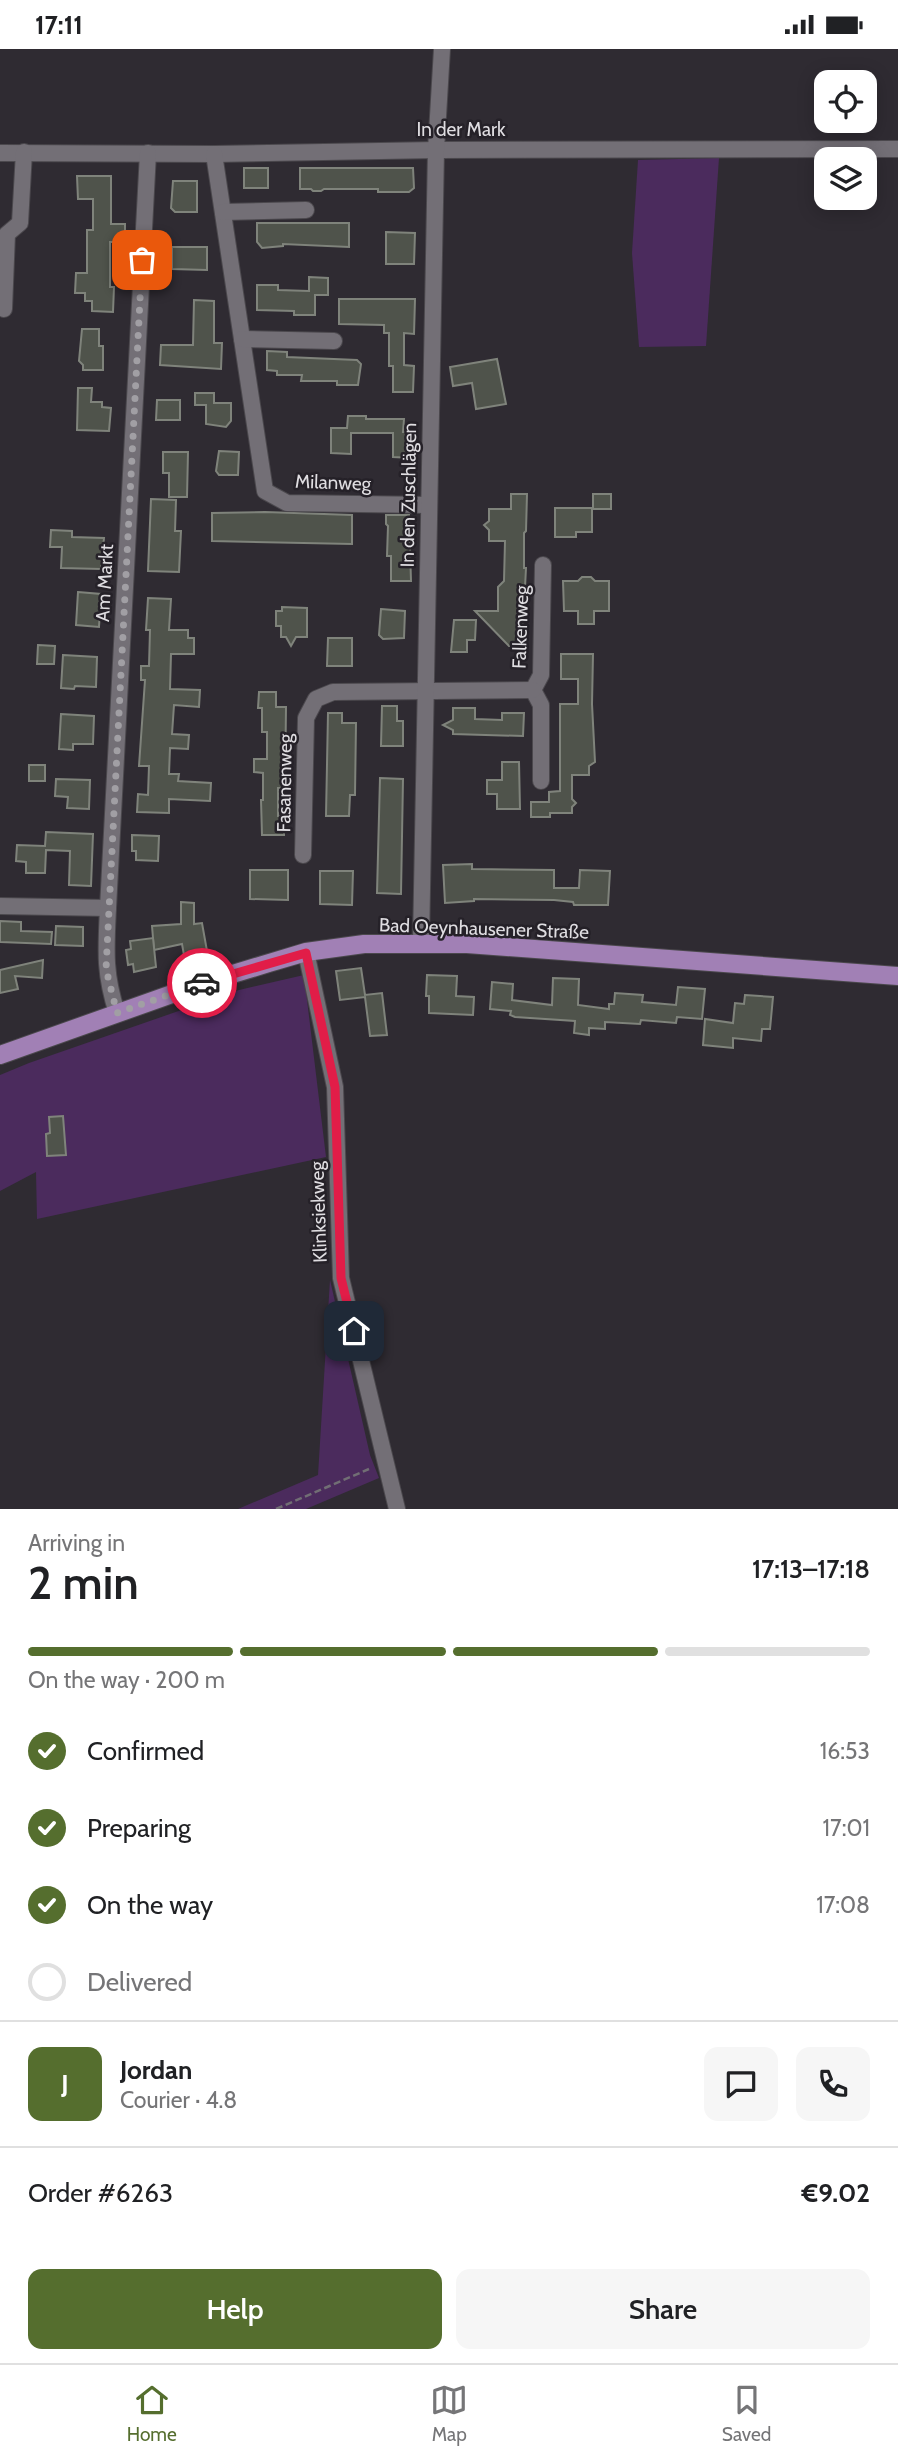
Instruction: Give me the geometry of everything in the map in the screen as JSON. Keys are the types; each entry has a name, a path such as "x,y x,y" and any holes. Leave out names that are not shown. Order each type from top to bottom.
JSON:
{"main road":[{"name":"Bad Oeynhausener Straße","path":"0,1055 203,983 306,953 364,944 421,942 898,975"}],"street":[{"name":"In den Zuschlägen","path":"421,942 436,150 442,49"},
{"name":"In der Mark","path":"0,153 898,149"},
{"path":"4,309 7,234 20,223 24,152"},
{"name":"Am Markt","path":"117,1013 106,969 108,908 148,153"},
{"name":"Milanweg","path":"215,154 265,491 287,503 429,505"},
{"path":"223,212 306,210"},
{"path":"242,339 334,341"},
{"name":"Falkenweg","path":"533,690 541,675 543,565"},
{"name":"Falkenweg","path":"425,692 533,690"},
{"name":"Falkenweg","path":"533,690 541,705 541,781"},
{"name":"Fasanenweg","path":"303,855 306,718 316,699 333,692 425,692"},
{"path":"0,906 108,908"},
{"name":"Klinksiekweg","path":"306,953 335,1087 341,1278 397,1509"}],"path":[{"path":"276,1509 386,1462"}],"shaded area":[{"path":"719,158 706,346 639,347 632,253 638,160"},
{"path":"304,975 326,1157 37,1219 36,1172 0,1191 0,1075 239,990"},
{"path":"330,1280 370,1455 379,1478 306,1509 238,1509 318,1475"}],"building":[{"path":"244,168 268,168 268,188 244,188"},
{"path":"300,168 413,168 414,188 409,192 378,192 378,189 300,189"},
{"path":"77,176 111,176 111,224 125,224 125,242 110,242 113,312 92,311 92,301 85,301 85,293 75,293 76,273 87,273 87,230 93,230 93,199 78,199"},
{"path":"173,181 197,181 197,212 175,212 171,208"},
{"path":"257,223 349,223 349,247 283,244 262,248 257,242"},
{"path":"386,232 415,233 414,264 386,264"},
{"path":"172,247 207,247 207,270 172,269"},
{"path":"309,277 328,278 328,295 315,295 315,315 294,315 294,311 257,310 257,285 278,285 278,290 309,291"},
{"path":"339,299 415,299 414,334 404,333 404,365 414,366 413,392 393,392 393,366 389,366 389,333 384,333 384,325 339,324"},
{"path":"194,300 214,301 214,343 222,343 221,369 160,365 161,345 193,345"},
{"path":"82,329 99,329 99,346 103,346 103,370 83,370 79,361"},
{"path":"267,351 287,352 287,357 357,360 361,364 358,385 337,385 337,381 301,381 302,375 277,375 277,371 267,370"},
{"path":"497,359 506,404 476,409 472,383 453,386 450,367"},
{"path":"78,388 92,388 91,402 102,402 102,407 111,408 109,431 77,430"},
{"path":"195,393 214,393 214,403 231,403 231,421 226,427 206,424 206,405 195,405"},
{"path":"157,400 180,400 180,420 156,420"},
{"path":"348,416 404,419 403,432 413,432 412,458 393,457 393,433 351,433 351,454 331,453 331,428 347,428"},
{"path":"219,451 239,452 238,475 219,475 216,471"},
{"path":"163,452 188,452 187,497 169,497 169,473 163,473"},
{"path":"511,494 527,494 522,646 509,646 475,611 498,611 498,587 504,581 505,541 489,541 489,530 484,525 489,521 489,509 511,509"},
{"path":"593,494 611,494 611,509 593,509"},
{"path":"151,499 176,500 175,531 181,531 179,572 148,571"},
{"path":"555,508 592,508 592,532 576,532 576,537 555,537"},
{"path":"212,513 352,515 352,544 212,541"},
{"path":"386,515 409,515 411,581 391,581 391,556 387,556"},
{"path":"51,530 72,531 72,537 104,538 101,569 61,568 62,547 50,547"},
{"path":"582,577 609,581 609,611 594,611 594,624 578,624 578,611 564,611 563,581 578,581"},
{"path":"78,592 101,594 99,627 76,625"},
{"path":"148,598 171,599 169,630 188,630 188,638 194,638 194,654 171,654 170,689 200,690 199,707 174,705 172,734 189,735 188,749 170,748 169,774 179,774 178,781 211,783 210,801 169,799 169,813 137,812 138,794 148,795 149,766 139,766 145,680 141,680 141,666 149,666 150,630 146,630"},
{"path":"282,607 307,608 307,637 296,637 291,646 286,637 281,637 281,626 276,626 276,611 282,611"},
{"path":"381,609 405,611 404,638 383,639 379,635"},
{"path":"454,620 476,620 475,640 467,640 467,652 451,652"},
{"path":"328,638 352,638 352,666 327,666"},
{"path":"38,645 55,646 54,664 37,664"},
{"path":"561,654 593,654 595,762 589,766 589,775 572,775 572,799 576,803 572,807 572,813 550,813 550,817 531,817 531,802 549,802 549,792 560,791 560,704 578,704 578,679 561,679"},
{"path":"63,655 97,657 96,687 61,688"},
{"path":"259,692 276,692 276,707 286,707 285,788 278,788 278,816 284,816 284,835 262,835 263,773 254,772 254,759 267,759 267,732 262,732 262,708 258,708"},
{"path":"382,706 397,706 397,721 403,721 403,746 381,746"},
{"path":"453,708 475,708 475,719 502,720 502,713 524,713 523,736 453,734 453,730 443,725 453,720"},
{"path":"328,713 342,713 342,723 356,723 355,795 350,795 349,816 326,816"},
{"path":"61,714 94,716 93,744 73,744 73,750 59,749"},
{"path":"502,762 519,762 520,809 497,809 497,794 487,794 487,780 502,780"},
{"path":"29,765 45,765 45,781 29,781"},
{"path":"380,778 403,779 401,894 377,893"},
{"path":"56,779 90,780 89,809 67,808 68,797 55,796"},
{"path":"46,832 93,834 91,886 69,885 70,851 46,850 45,873 26,873 26,862 16,861 17,845 45,846"},
{"path":"132,835 159,836 158,861 136,860 136,851 132,851"},
{"path":"472,864 472,869 554,870 554,888 579,888 580,870 610,871 608,905 574,905 573,902 554,900 474,899 445,903 443,865"},
{"path":"250,870 288,870 288,900 250,899"},
{"path":"320,871 353,871 352,905 320,904"},
{"path":"181,902 194,903 194,924 202,923 207,951 184,955 182,944 154,950 152,926 181,924"},
{"path":"0,921 21,922 21,931 52,932 51,944 0,942"},
{"path":"56,926 83,927 83,946 55,945"},
{"path":"153,938 156,967 134,972 133,964 128,965 126,950 131,949 130,941"},
{"path":"43,960 42,978 15,976 18,989 0,993 0,970"},
{"path":"361,968 365,995 382,993 387,1035 370,1036 365,997 340,1000 336,971"},
{"path":"427,975 457,976 456,996 474,997 473,1015 429,1013 429,996 426,996"},
{"path":"553,978 579,979 578,1005 609,1009 609,1004 614,1004 615,993 643,995 642,1002 676,1005 678,987 705,989 702,1019 677,1017 676,1023 641,1020 640,1024 605,1022 605,1029 589,1028 589,1035 574,1033 575,1021 515,1017 510,1015 511,1011 490,1009 492,982 513,984 512,1000 552,1005"},
{"path":"745,995 773,997 770,1029 762,1029 761,1041 733,1038 733,1048 703,1045 705,1019 733,1023 735,1003 744,1004"},
{"path":"63,1116 66,1155 47,1156 46,1134 50,1133 49,1117"}],"way so far":[{"path":"142,260 106,969 117,1013 202,983"}],"route":[{"path":"202,983 306,953 335,1087 341,1278 354,1331"}]}
